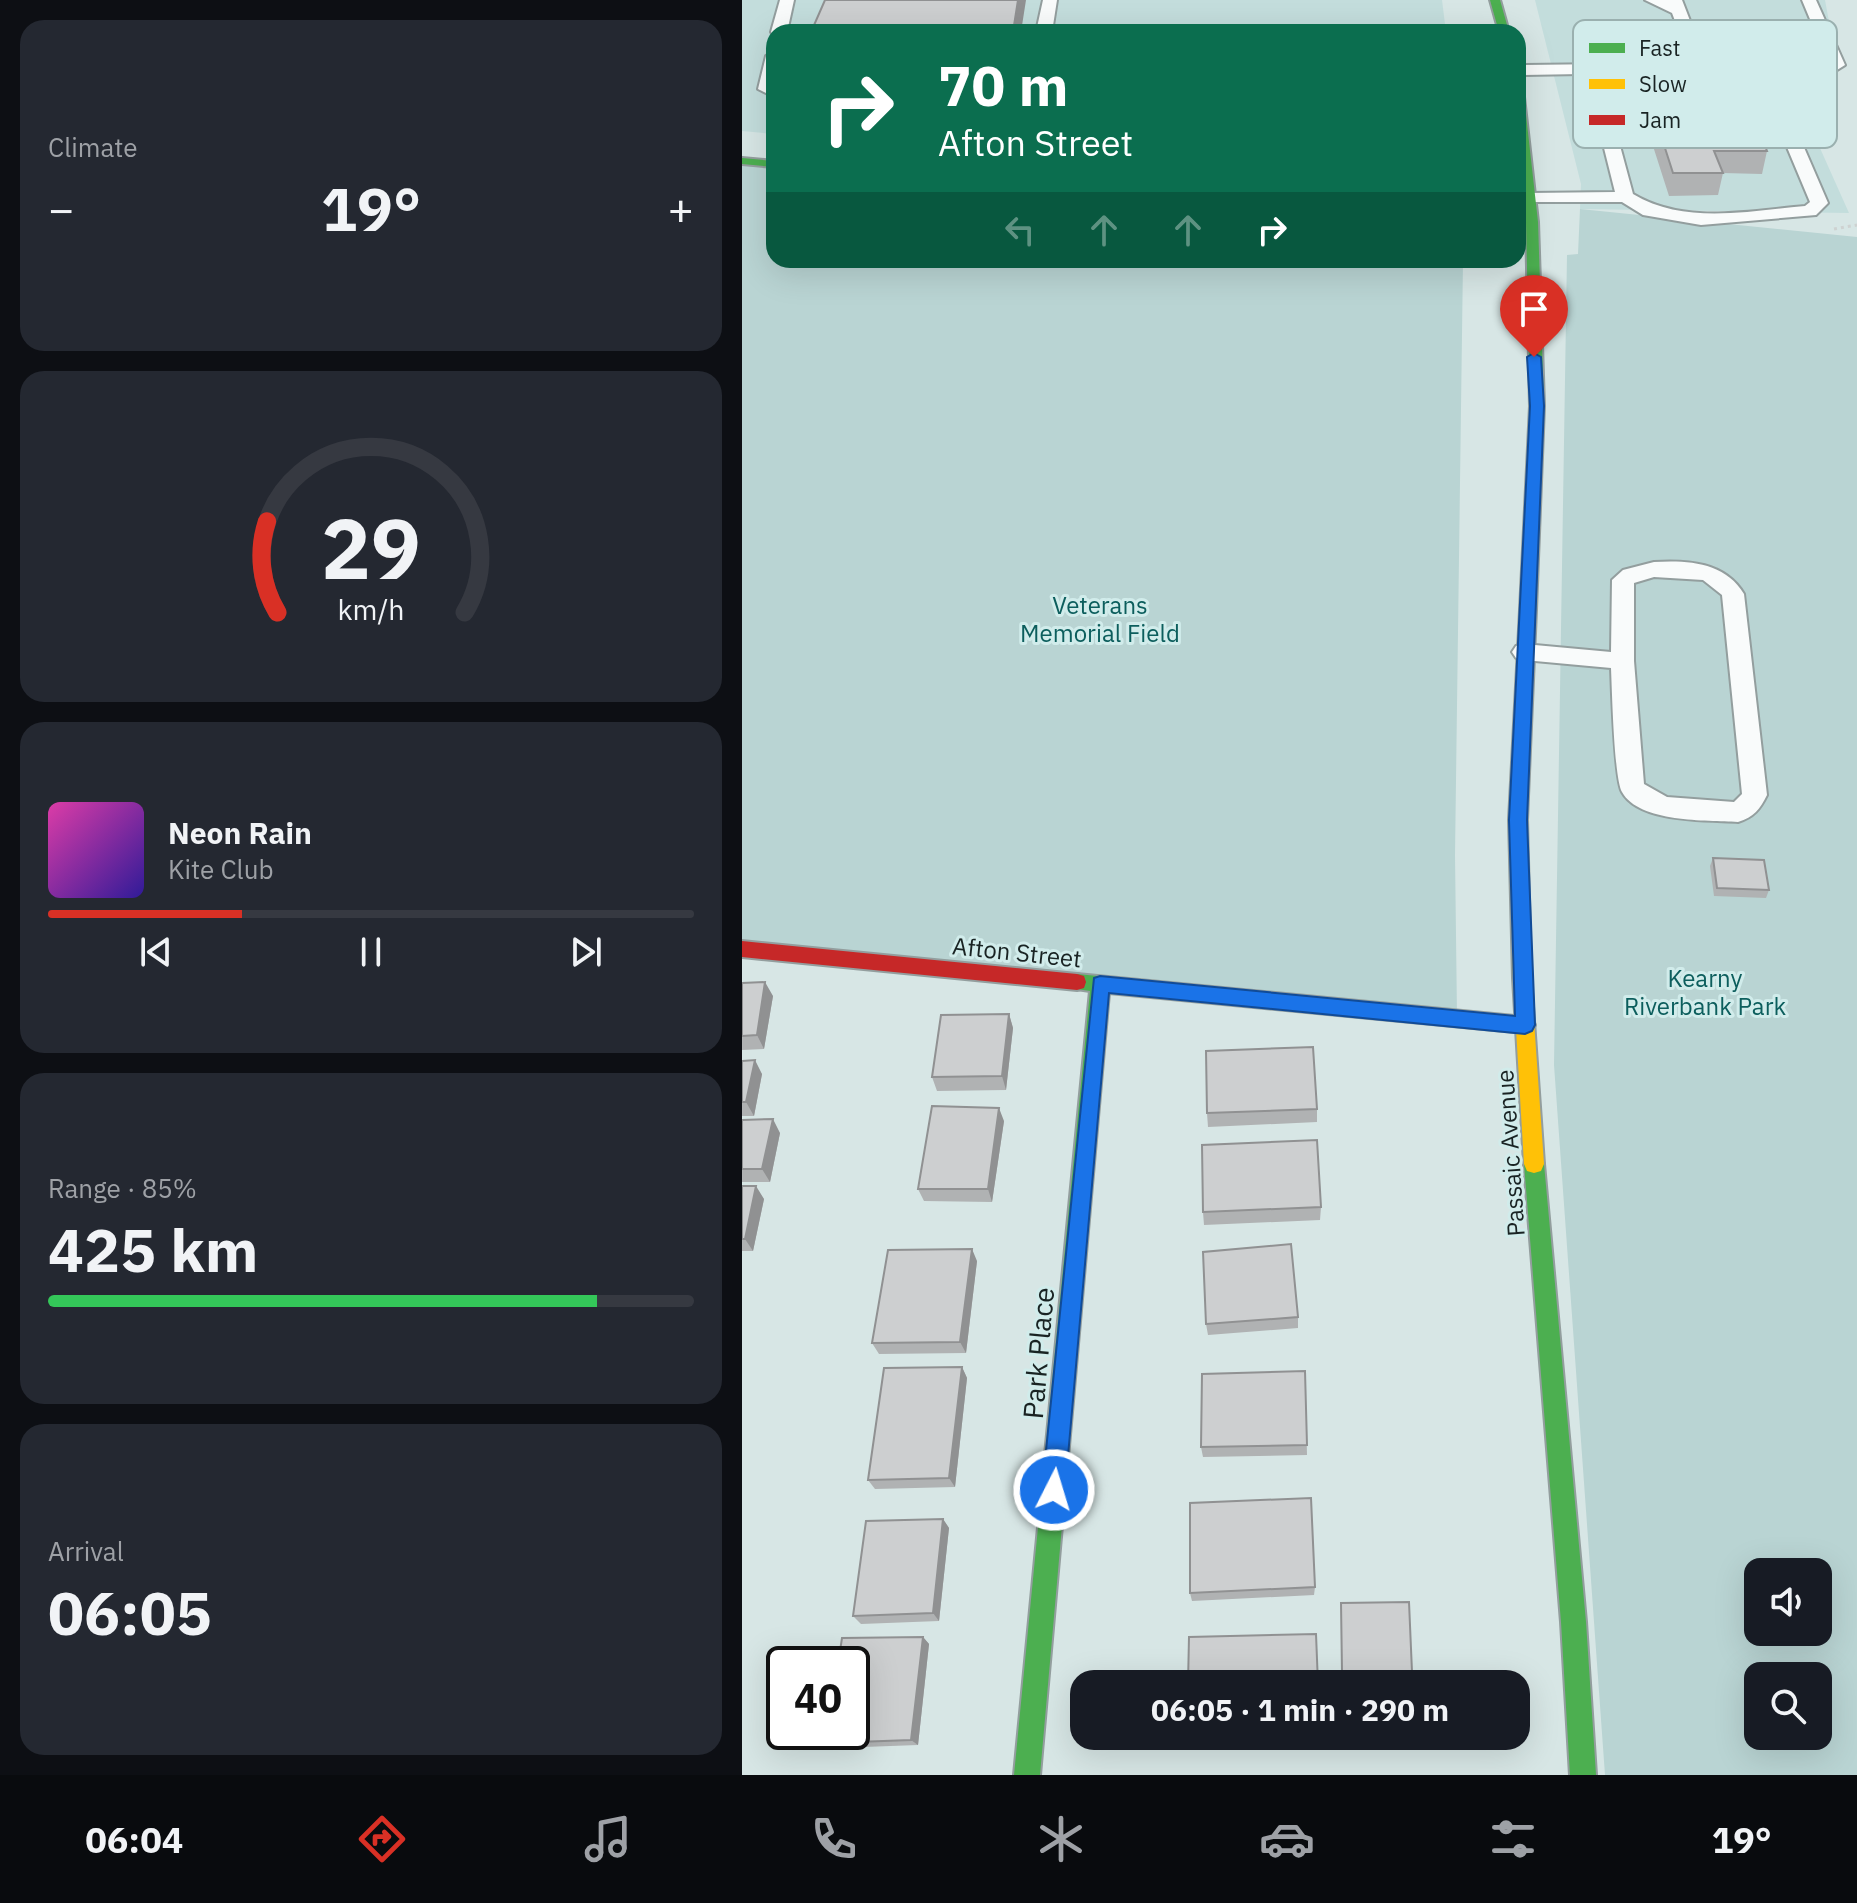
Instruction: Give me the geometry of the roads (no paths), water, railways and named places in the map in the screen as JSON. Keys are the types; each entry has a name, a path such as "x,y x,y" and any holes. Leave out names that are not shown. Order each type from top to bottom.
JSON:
{"main road":[{"path":"1495,0 1502,24"},
{"path":"742,161 766,163"},
{"name":"Passaic Avenue","path":"1526,170 1529,198 1526,216"},
{"name":"Passaic Avenue","path":"1526,228 1534,275 1532,308 1537,406 1518,820 1525,1025 1542,1281 1577,1639 1583,1775"},
{"name":"Afton Street","path":"742,949 1525,1025"},
{"name":"Park Place","path":"1027,1775 1100,984"}],"lane":[{"path":"781,24 787,0"},
{"path":"1046,24 1050,0"},
{"path":"1652,0 1677,5"},
{"path":"1809,0 1818,20"},
{"path":"1526,70 1573,69"},
{"path":"1612,148 1625,197"},
{"path":"1529,198 1625,197 1649,211 1701,220 1810,211 1819,203 1796,148"},
{"path":"1644,569 1712,574 1722,580 1733,594 1755,795 1748,806 1738,812 1661,805 1641,800 1632,788 1622,661 1623,580 1630,573 1644,569"},
{"path":"1524,652 1622,661"}],"park label":[{"name":"Veterans Memorial Field","path":"1100,619"},
{"name":"Kearny Riverbank Park","path":"1705,992"}]}
